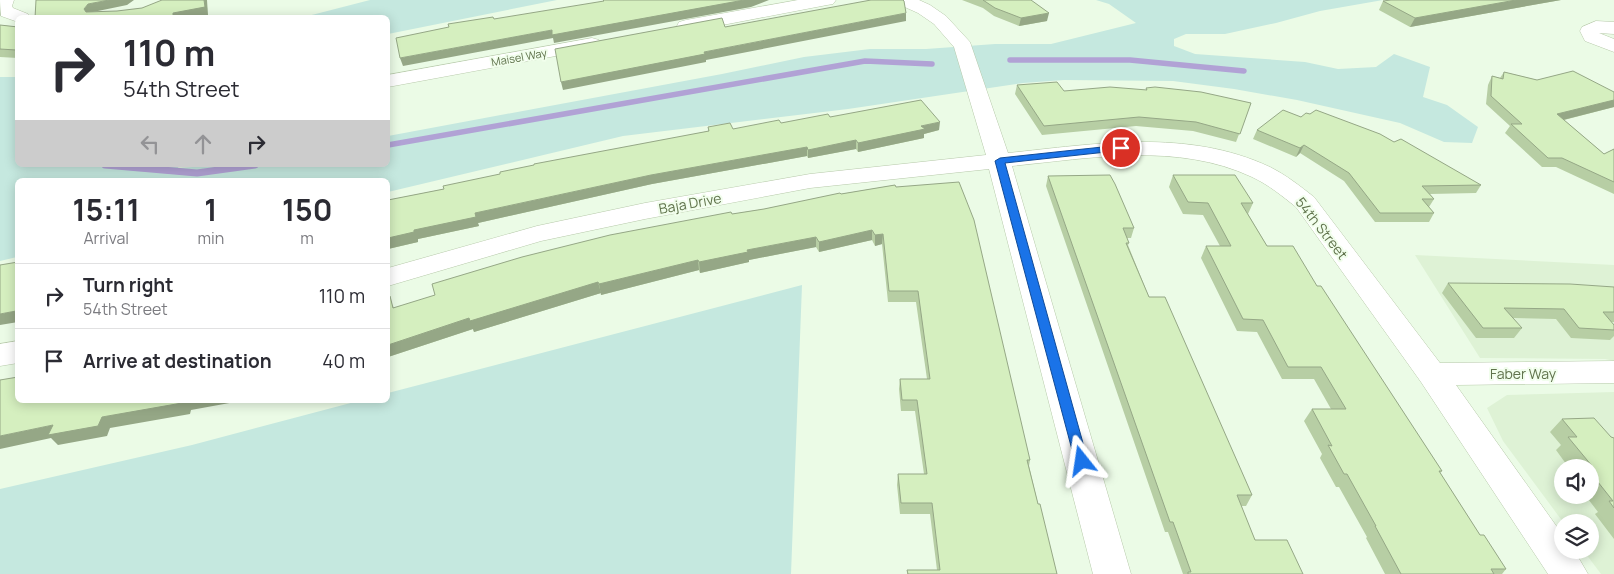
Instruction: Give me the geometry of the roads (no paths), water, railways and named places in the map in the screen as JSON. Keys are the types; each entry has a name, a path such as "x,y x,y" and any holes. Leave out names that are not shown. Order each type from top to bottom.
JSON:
{"street":[{"path":"5,0 3,6 7,12 15,15"},
{"path":"668,30 827,0"},
{"path":"904,0 924,9 940,20 963,46 1000,161 1112,574"},
{"name":"Maisel Way","path":"390,82 609,40"},
{"name":"54th Street","path":"1000,161 1121,148 1171,148 1217,156 1262,172 1292,191 1305,202 1432,374 1569,574"},
{"name":"Baja Drive","path":"390,276 537,234 645,211 810,181 1000,161"},
{"path":"0,355 15,352"},
{"name":"Faber Way","path":"1432,374 1614,372"}],"waterway":[{"path":"1010,60 1130,60 1244,71"},
{"path":"390,145 865,61 932,64"},
{"path":"128,167 197,173 240,167"}]}
